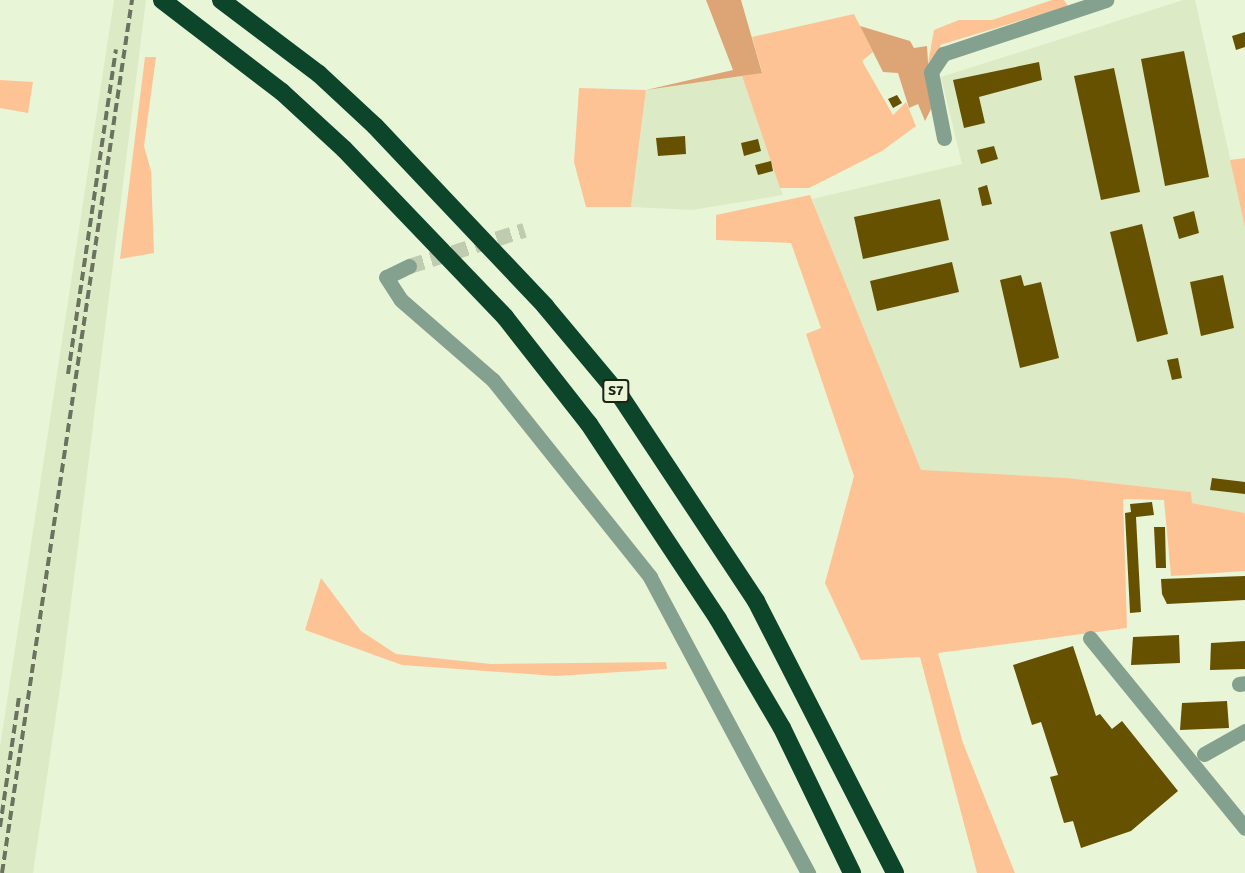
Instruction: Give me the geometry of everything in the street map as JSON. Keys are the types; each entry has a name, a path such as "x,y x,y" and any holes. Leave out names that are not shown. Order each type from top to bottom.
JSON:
{"highway":[{"path":"162,0 344,149 505,317 589,424 718,619 782,728 852,873"},
{"name":"S7","path":"221,0 319,74 375,126 545,306 621,397 756,601 895,873"}],"street":[{"path":"944,138 931,72 943,54 1106,0"},
{"path":"409,266 386,277 400,300 493,380 650,577 808,873"},
{"path":"1090,638 1245,828"},
{"path":"1204,754 1245,731"}],"shaded area":[{"path":"114,0 146,0 62,674 33,873 0,873 0,747"},
{"path":"706,0 741,0 762,73 646,90 733,70"},
{"path":"1052,0 1064,0 1068,6 940,45 941,51 928,63 934,30 959,20 992,20"},
{"path":"1183,0 1195,0 1245,226 1245,513 1192,503 1190,492 1067,478 920,471 812,199 962,164 941,77"},
{"path":"854,14 873,52 862,61 893,115 906,102 916,126 882,151 809,188 780,188 742,76 762,72 752,37"},
{"path":"860,26 910,41 914,48 927,46 931,109 925,121 918,104 909,108 898,73 883,72"},
{"path":"145,57 156,57 144,146 151,171 154,253 120,259"},
{"path":"742,76 783,195 692,210 631,207 646,90"},
{"path":"0,80 33,82 28,113 0,108"},
{"path":"579,88 646,90 631,207 586,207 574,162"},
{"path":"1245,158 1245,227 1230,160"},
{"path":"810,195 921,470 1067,478 1191,492 1192,503 1245,513 1245,571 1171,576 1164,500 1123,499 1127,628 938,653 963,743 1015,873 977,873 920,657 861,660 825,583 854,476 806,334 821,328 791,243 716,240 716,215"},
{"path":"321,578 361,631 396,654 491,664 666,662 667,669 556,676 402,665 305,630"}],"building":[{"path":"1245,32 1245,47 1236,50 1232,36"},
{"path":"1184,51 1209,177 1165,186 1141,59"},
{"path":"1039,62 1042,80 979,97 985,123 964,128 953,80"},
{"path":"1114,68 1140,192 1101,200 1074,76"},
{"path":"897,95 902,103 893,108 888,99"},
{"path":"685,136 686,154 658,156 656,138"},
{"path":"758,139 761,151 744,156 741,143"},
{"path":"994,146 998,159 981,164 977,150"},
{"path":"771,161 773,171 758,175 755,165"},
{"path":"987,185 992,204 982,206 978,188"},
{"path":"940,199 949,240 863,259 854,217"},
{"path":"1194,211 1199,233 1179,239 1173,217"},
{"path":"1142,224 1168,334 1137,342 1110,232"},
{"path":"952,262 959,292 877,311 870,281"},
{"path":"1021,275 1024,286 1041,282 1059,358 1020,368 1000,280"},
{"path":"1223,275 1234,328 1201,336 1190,282"},
{"path":"1178,358 1182,378 1172,380 1167,360"},
{"path":"1212,478 1245,482 1245,494 1210,490"},
{"path":"1152,502 1154,515 1136,517 1141,612 1130,613 1125,513 1131,512 1130,504"},
{"path":"1154,527 1165,527 1166,568 1156,568"},
{"path":"1245,576 1245,600 1167,604 1162,594 1161,579"},
{"path":"1179,635 1180,663 1131,665 1133,637"},
{"path":"1245,641 1245,669 1210,670 1211,643"},
{"path":"1073,646 1096,716 1100,714 1112,729 1122,721 1178,791 1131,831 1081,848 1073,821 1064,823 1050,777 1058,775 1041,722 1032,725 1013,665"},
{"path":"1227,701 1229,728 1180,730 1182,703"}],"tunnel":[{"path":"409,266 524,230"}],"railway":[{"path":"2,873 132,0"},
{"path":"68,374 116,50"},
{"path":"0,827 19,697"}]}
